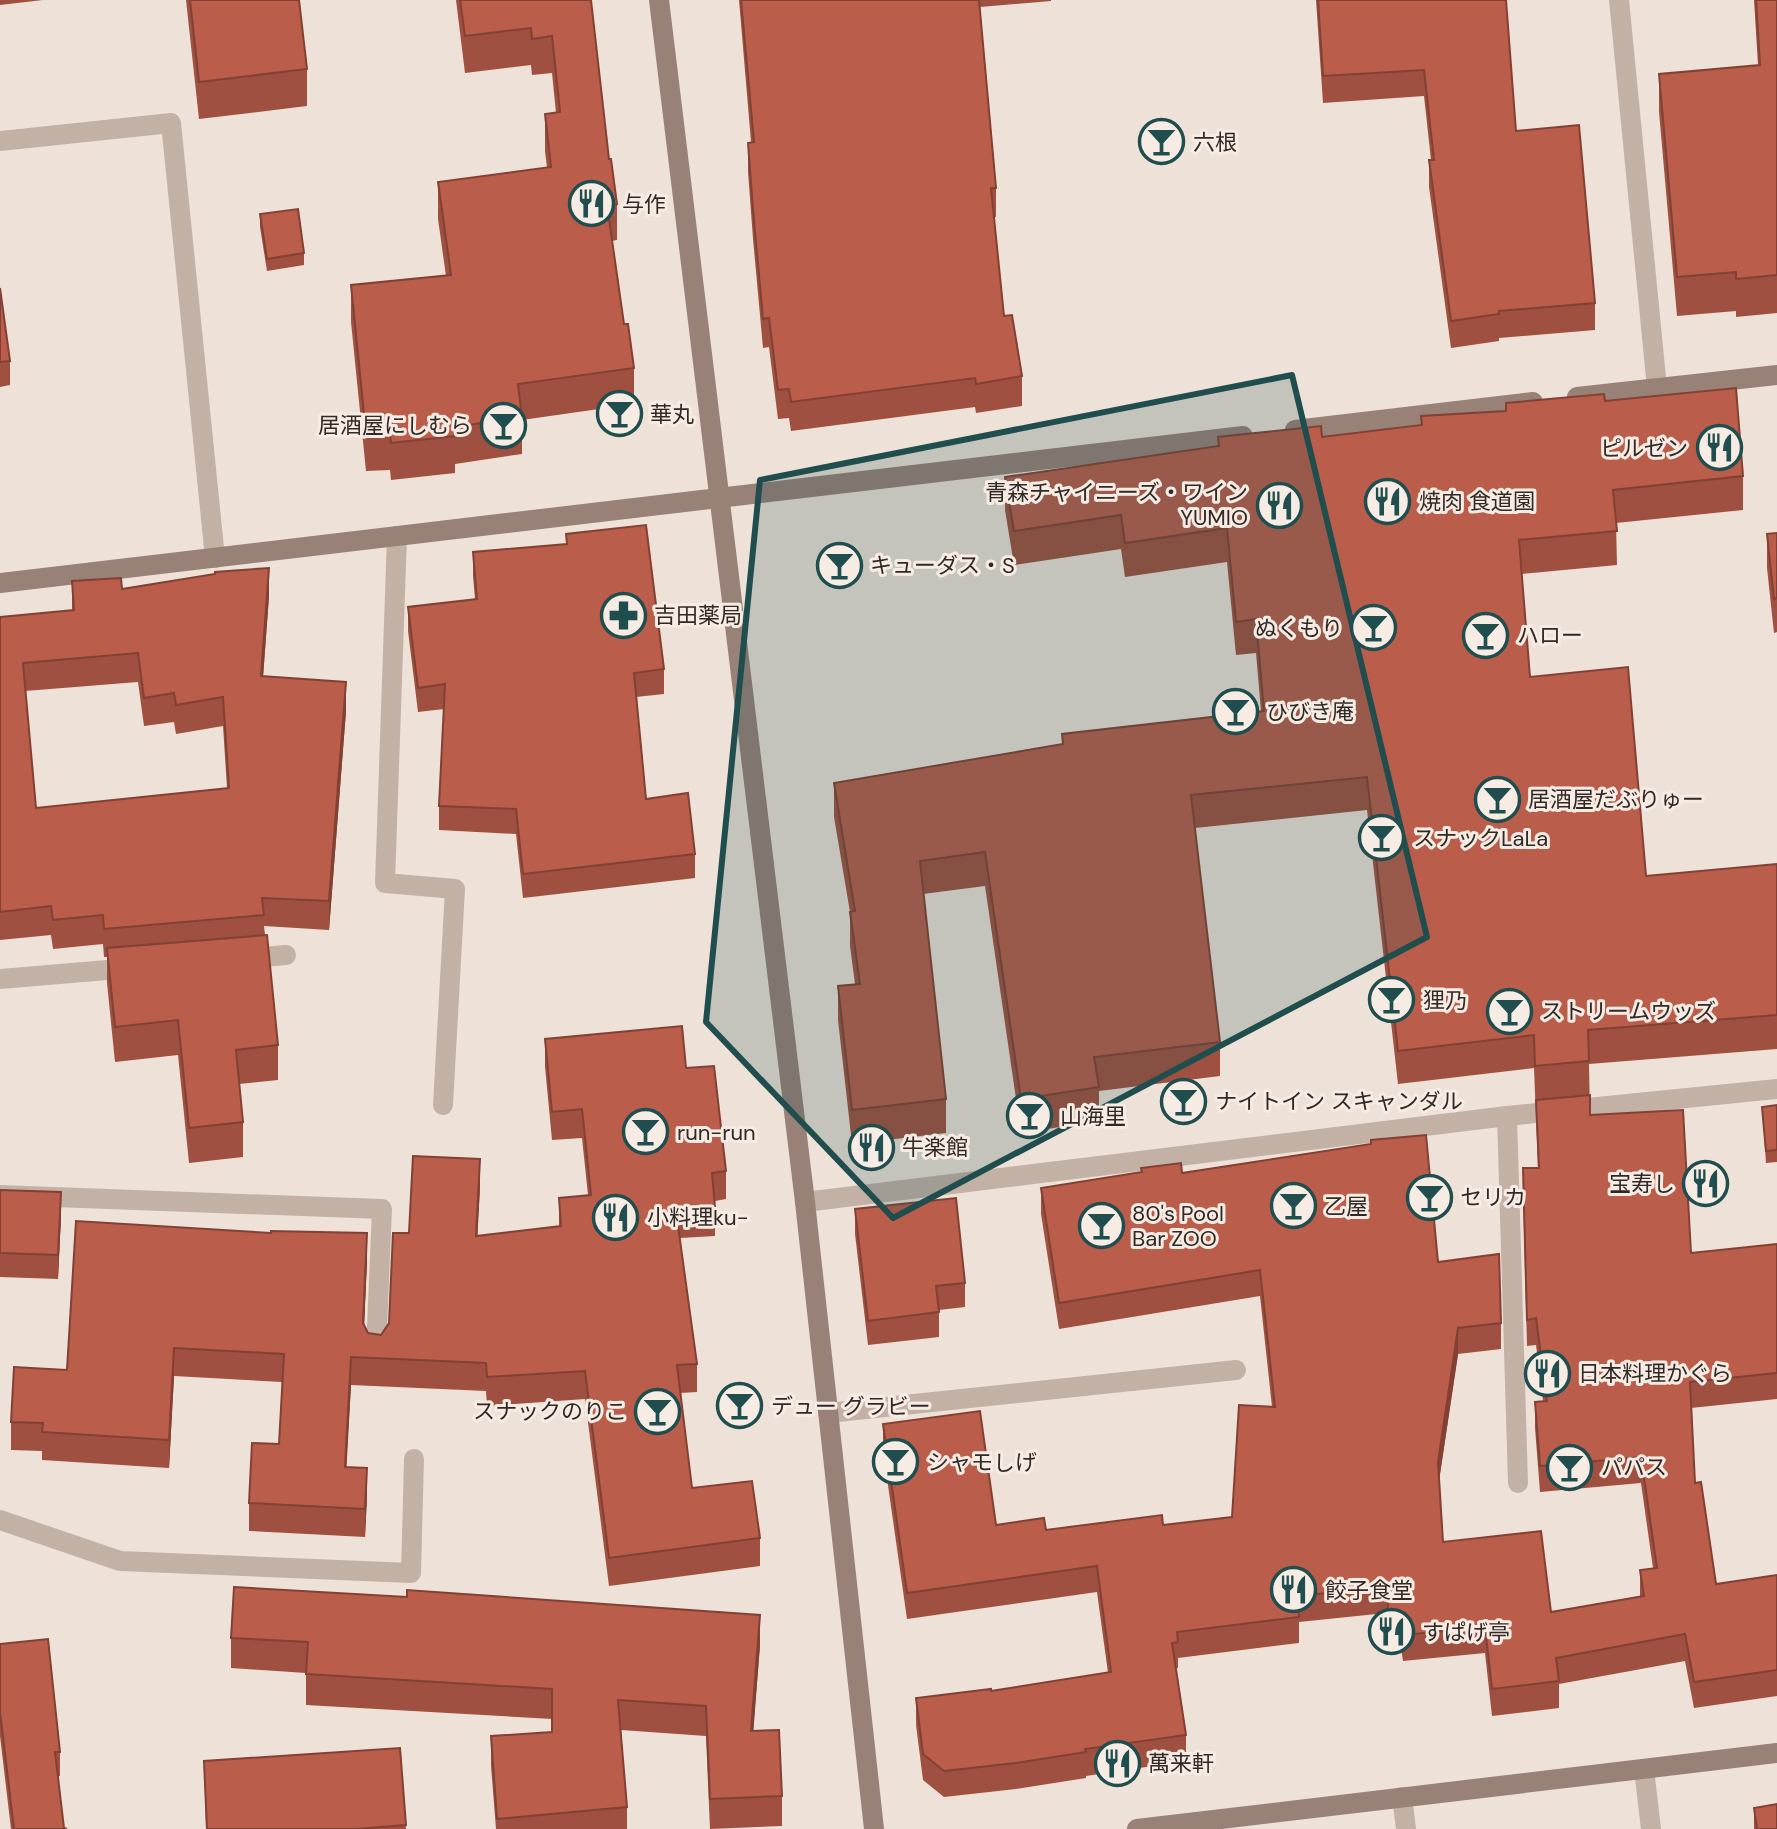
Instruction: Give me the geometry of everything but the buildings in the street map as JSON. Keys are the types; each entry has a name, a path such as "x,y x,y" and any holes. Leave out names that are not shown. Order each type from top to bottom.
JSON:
{"street":[{"path":"659,0 805,1202 874,1829"},
{"path":"1619,0 1657,388"},
{"path":"0,141 171,123 215,558"},
{"path":"0,583 1777,375"},
{"path":"397,536 385,883 455,889 443,1105"},
{"path":"223,960 286,955"},
{"path":"0,979 143,967"},
{"path":"805,1202 1507,1116 1777,1089"},
{"path":"1507,1116 1518,1483"},
{"path":"0,1195 382,1209 376,1351"},
{"path":"828,1413 1236,1370"},
{"path":"0,1520 120,1561 411,1573 414,1459"},
{"path":"1138,1829 1777,1753"},
{"path":"1644,1769 1651,1829"},
{"path":"1402,1797 1406,1829"}],"highlighted area":[{"path":"1292,375 1427,937 893,1218 706,1022 760,480"}],"place":[{"name":"六根","path":"1162,142"},
{"name":"与作","path":"591,204"},
{"name":"華丸","path":"619,414"},
{"name":"居酒屋にしむら","path":"503,425"},
{"name":"ピルゼン","path":"1719,448"},
{"name":"焼肉 食道園","path":"1388,501"},
{"name":"青森チャイニーズ・ワイン YUMIO","path":"1279,505"},
{"name":"キューダス・S","path":"839,565"},
{"name":"吉田薬局","path":"623,615"},
{"name":"ぬくもり","path":"1374,628"},
{"name":"ハロー","path":"1486,635"},
{"name":"ひびき庵","path":"1235,711"},
{"name":"居酒屋だぶりゅー","path":"1497,799"},
{"name":"スナックLaLa","path":"1382,838"},
{"name":"狸乃","path":"1392,1000"},
{"name":"ストリームウッズ","path":"1510,1011"},
{"name":"ナイトイン スキャンダル","path":"1184,1101"},
{"name":"山海里","path":"1029,1116"},
{"name":"run-run","path":"646,1132"},
{"name":"牛楽館","path":"871,1147"},
{"name":"宝寿し","path":"1706,1183"},
{"name":"セリカ","path":"1429,1197"},
{"name":"乙屋","path":"1293,1206"},
{"name":"小料理ku-","path":"616,1217"},
{"name":"80's Pool Bar ZOO","path":"1101,1226"},
{"name":"日本料理かぐら","path":"1547,1373"},
{"name":"デュー グラビー","path":"740,1406"},
{"name":"スナックのりこ","path":"658,1411"},
{"name":"シャモしげ","path":"896,1462"},
{"name":"パパス","path":"1570,1467"},
{"name":"餃子食堂","path":"1294,1590"},
{"name":"すぱげ亭","path":"1391,1632"},
{"name":"萬来軒","path":"1117,1763"}]}
